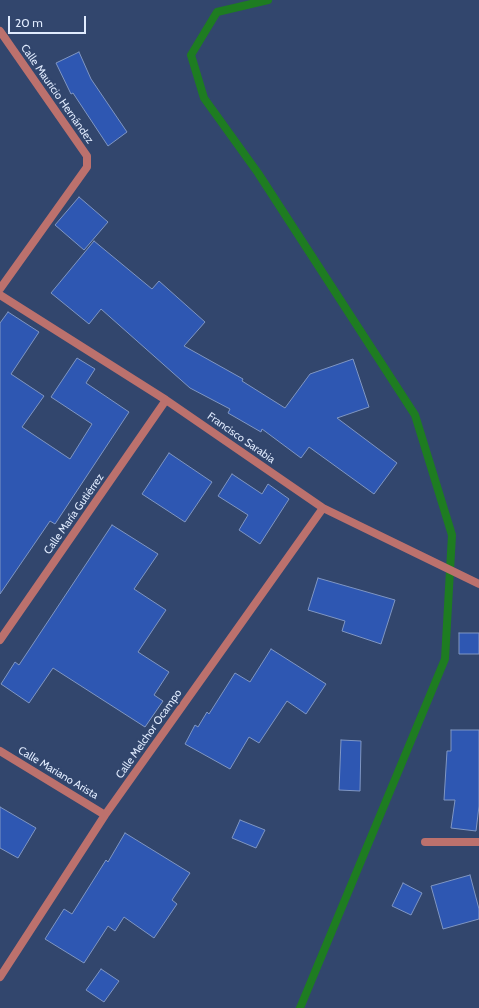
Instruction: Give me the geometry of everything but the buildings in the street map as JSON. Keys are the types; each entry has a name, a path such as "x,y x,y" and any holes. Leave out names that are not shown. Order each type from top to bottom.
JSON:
{"street":[{"name":"Calle Mauricio Hernández","path":"0,31 87,156 88,168 0,289"},
{"name":"Francisco Sarabia","path":"0,295 166,400 323,508 477,583"},
{"name":"Calle María Gutiérrez","path":"0,640 166,400"},
{"name":"Calle Melchor Ocampo","path":"0,977 105,815 323,508"},
{"name":"Calle Mariano Arista","path":"0,751 105,815"},
{"path":"425,842 479,842"}],"waterway":[{"path":"268,0 217,12 191,55 204,98 258,173 415,415 452,535 445,659 300,1008"}]}
